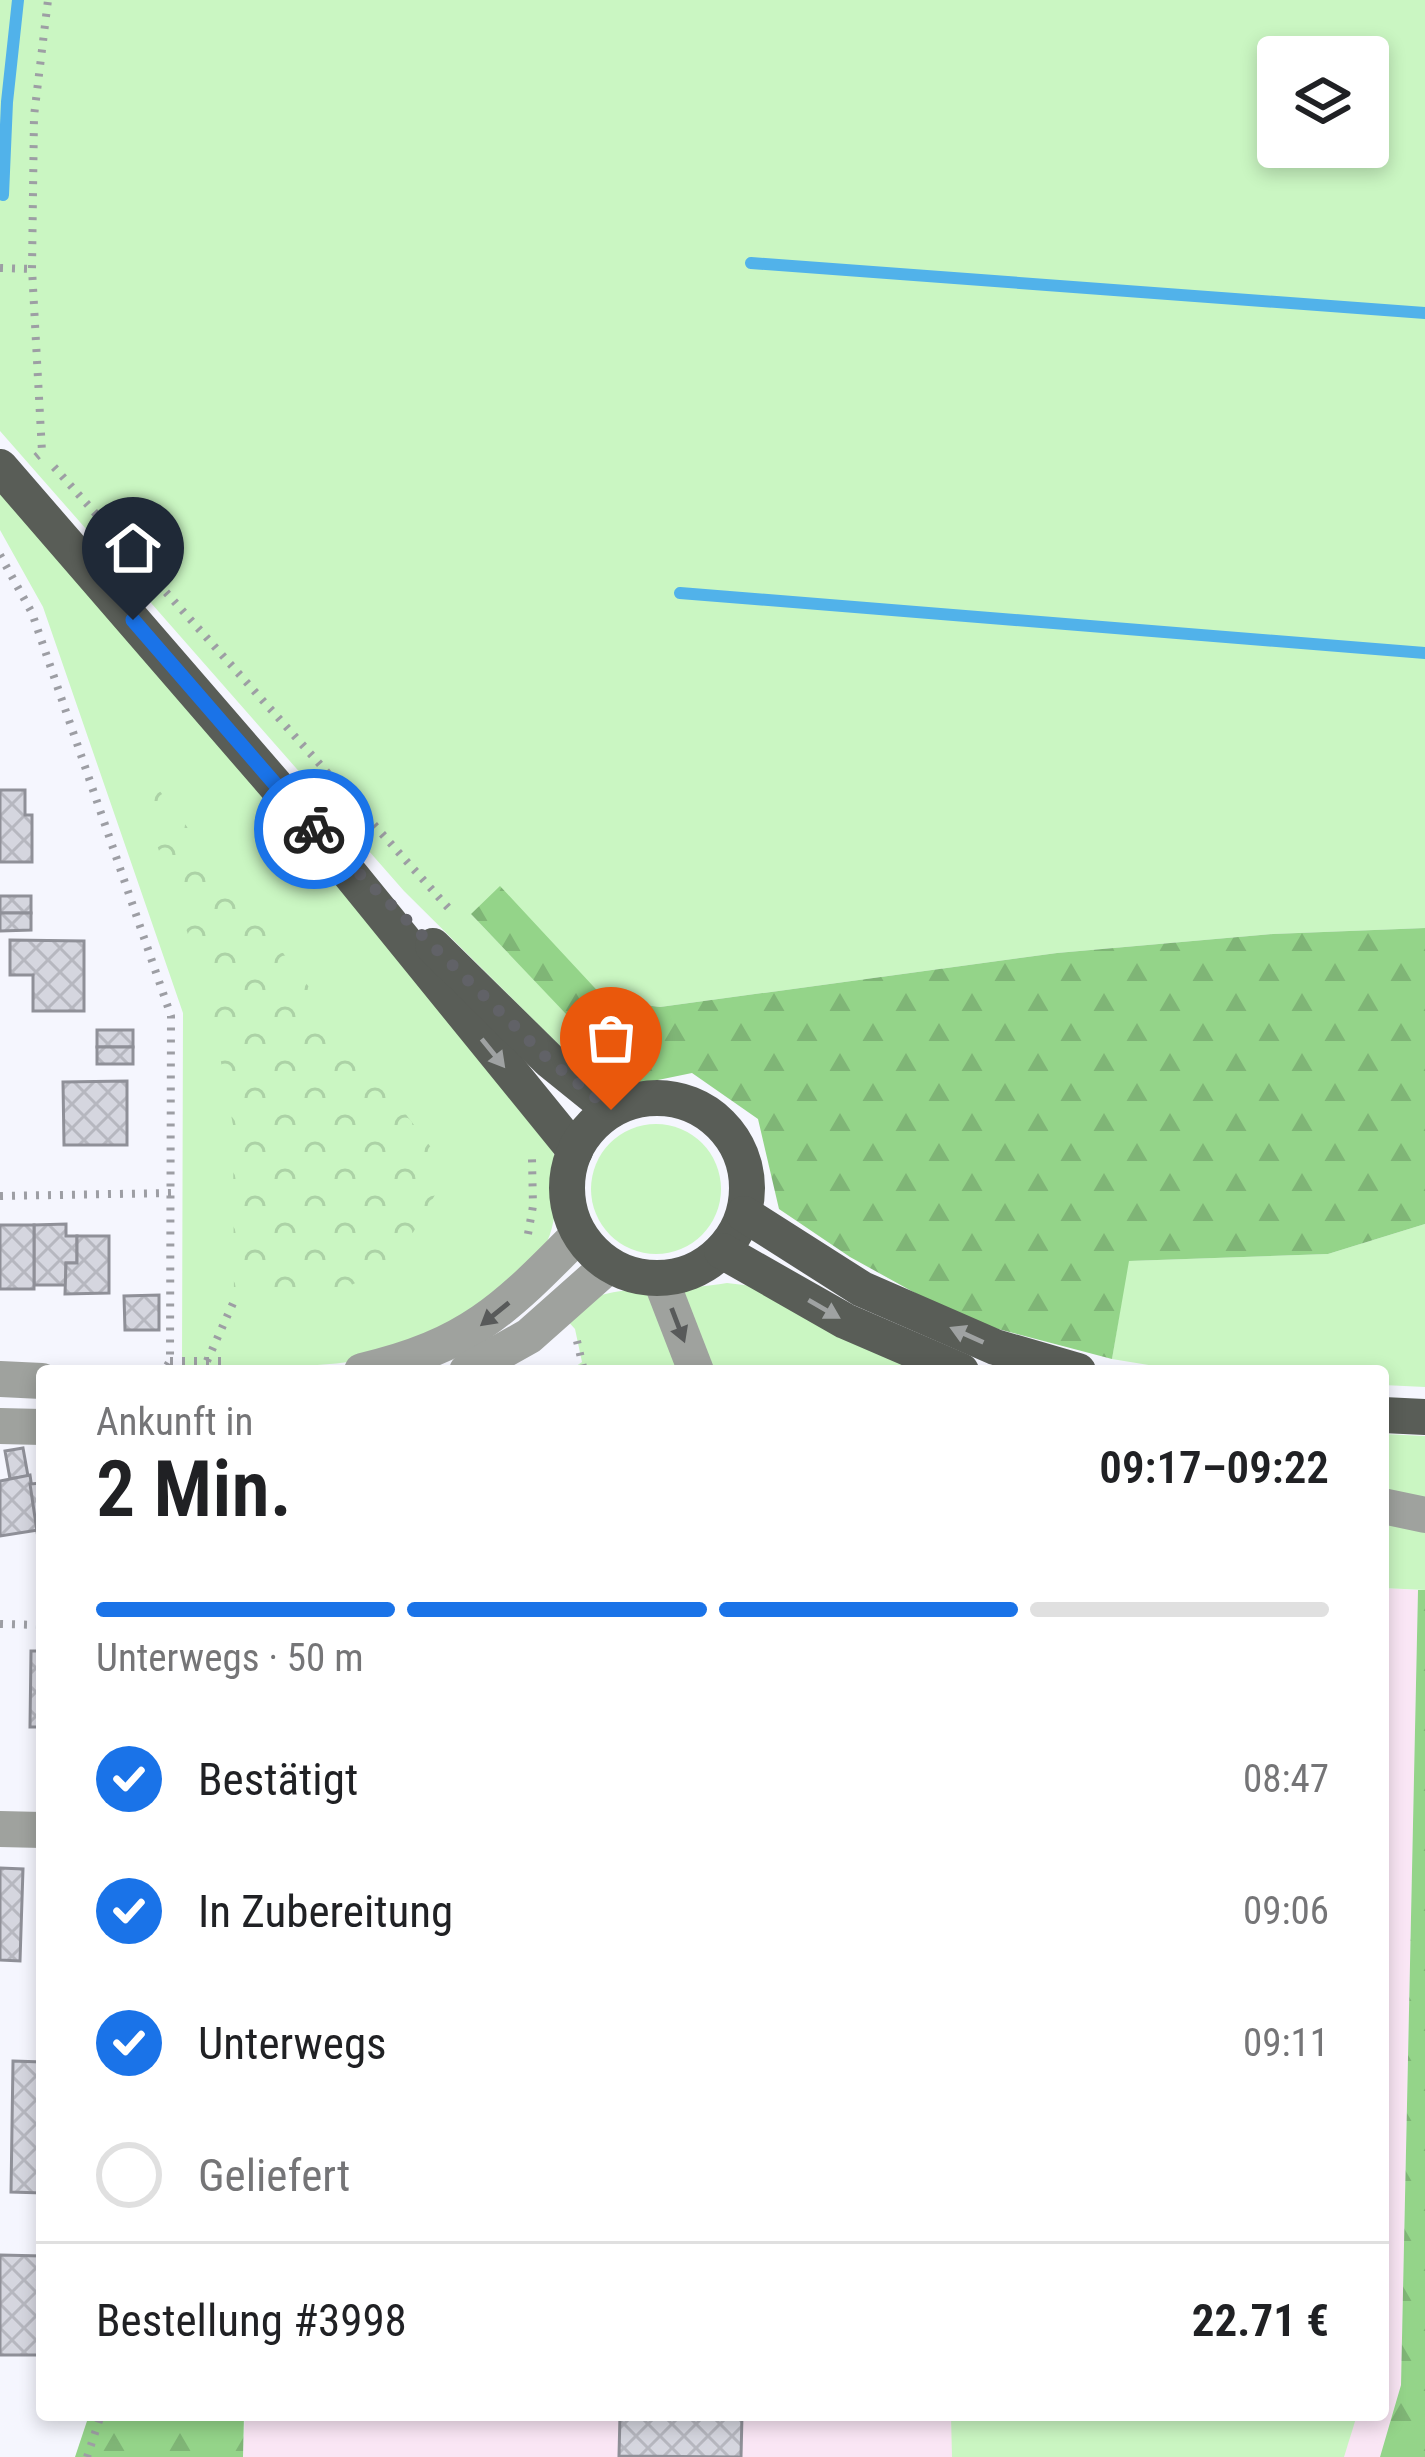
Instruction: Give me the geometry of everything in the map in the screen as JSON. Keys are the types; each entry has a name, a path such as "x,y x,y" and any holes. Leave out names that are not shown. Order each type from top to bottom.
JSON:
{"main road":[{"path":"5,473 315,831 575,1150"},
{"path":"315,831 549,1060 611,1110"},
{"path":"636,1100 690,1103 714,1117 732,1136 744,1161 748,1188 744,1214 722,1251 683,1275 633,1275 609,1264 579,1234 569,1207 567,1178 584,1134 611,1110 636,1100"},
{"path":"744,1214 862,1288 994,1346 1058,1365"},
{"path":"722,1251 845,1321 947,1365"},
{"path":"1389,1415 1425,1417"}],"street":[{"path":"389,1365 478,1328 579,1234"},
{"path":"478,1365 529,1336 609,1264"},
{"path":"660,1278 694,1365"},
{"path":"0,1379 36,1381"},
{"path":"0,1426 36,1427"},
{"path":"1389,1507 1425,1515"},
{"path":"0,1829 36,1830"}],"path":[{"path":"5,473 42,452 32,268 34,116 48,0"},
{"path":"0,268 32,268"},
{"path":"0,556 32,613 171,1016 168,1365"},
{"path":"0,1196 171,1193"},
{"path":"207,1361 234,1301"},
{"path":"170,1361 225,1361 225,1365"},
{"path":"0,1624 36,1625"},
{"path":"87,2457 99,2421"}],"shaded area":[{"path":"1389,1588 1418,1590 1401,2385 1380,2457 243,2457 245,2421 1389,2421"}],"green space":[{"path":"0,0 1425,0 1425,928 1273,934 1057,953 660,1007 606,1000 471,914 587,1035 568,1054 404,891 0,431"},
{"path":"0,486 551,1138 555,1208 544,1247 456,1329 424,1344 357,1361 182,1365 183,1013 43,607 0,530"},
{"path":"159,790 449,1171 394,1265 349,1286 234,1301 233,1125 207,989 142,802"},
{"path":"500,886 606,1000 660,1007 1057,953 1273,934 1425,928 1425,1224 1328,1254 1129,1261 1112,1359 964,1320 850,1257 779,1209 758,1119 692,1073 624,1087 568,1054 586,1035 471,914"},
{"path":"656,1124 681,1129 702,1143 716,1164 721,1189 716,1214 702,1235 681,1249 656,1254 631,1249 610,1235 596,1214 591,1189 596,1164 610,1143 631,1129"},
{"path":"1425,1224 1425,1387 1389,1385 1389,1365 1148,1365 1112,1359 1128,1261 1328,1254"},
{"path":"727,1283 760,1287 923,1365 578,1365 582,1362 575,1329 565,1318 589,1300 629,1290"},
{"path":"1389,1434 1425,1436 1425,1590 1389,1588"},
{"path":"1418,1590 1425,1590 1425,2457 1380,2457 1401,2385"},
{"path":"87,2421 244,2421 243,2457 75,2457"},
{"path":"951,2421 1355,2421 1344,2457 952,2457"}],"building":[{"path":"0,790 25,790 25,815 32,815 32,862 0,862"},
{"path":"0,896 31,896 31,913 0,913"},
{"path":"0,913 31,913 31,930 0,931"},
{"path":"10,940 84,941 84,1011 33,1011 33,975 10,975"},
{"path":"97,1030 133,1030 133,1047 97,1047"},
{"path":"97,1047 133,1047 133,1064 97,1064"},
{"path":"127,1081 127,1145 64,1145 63,1082"},
{"path":"66,1224 66,1236 77,1236 77,1263 66,1263 66,1285 34,1285 34,1225"},
{"path":"0,1225 34,1225 34,1289 0,1289"},
{"path":"77,1236 109,1236 109,1293 65,1294 66,1263 77,1263"},
{"path":"159,1295 159,1330 125,1330 124,1296"},
{"path":"23,1448 28,1476 10,1479 5,1451"},
{"path":"30,1475 36,1530 0,1536 0,1481"},
{"path":"30,1484 36,1484 36,1524"},
{"path":"31,1651 36,1651 36,1727 30,1727"},
{"path":"0,1868 23,1869 20,1961 0,1960"},
{"path":"13,2061 36,2062 36,2193 11,2192"},
{"path":"0,2255 36,2256 36,2355 0,2355"},
{"path":"620,2421 742,2421 741,2457 619,2456"}],"waterway":[{"path":"3,195 18,0"},
{"path":"751,263 1425,313"},
{"path":"680,593 1425,653"}],"way so far":[{"path":"314,829 549,1060 611,1110"}],"route":[{"path":"133,620 314,829"}]}
